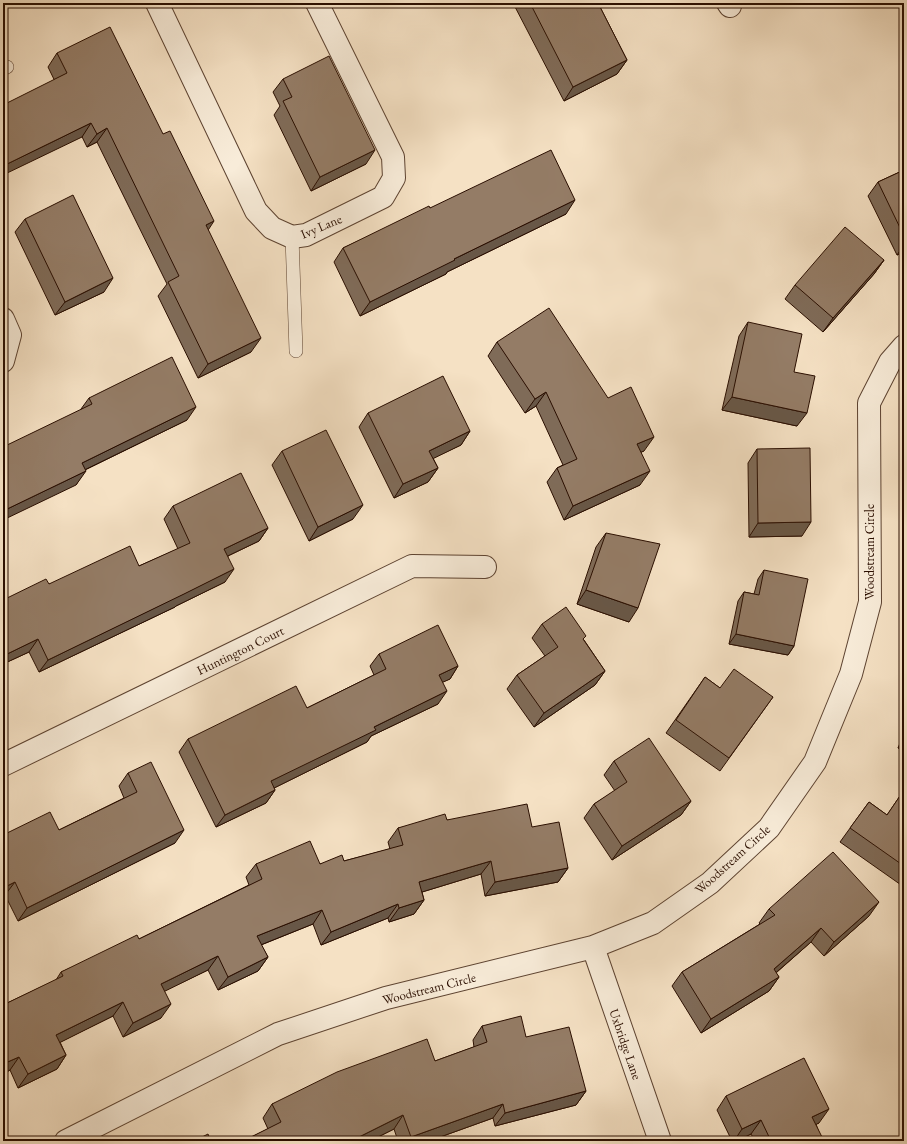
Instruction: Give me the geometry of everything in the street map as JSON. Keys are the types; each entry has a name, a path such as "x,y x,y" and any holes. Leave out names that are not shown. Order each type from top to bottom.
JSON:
{"street":[{"name":"Ivy Lane","path":"158,3 256,211 272,228 292,238 306,235 382,197 394,178 393,157 317,3"},
{"path":"3,319 10,335 3,361"},
{"name":"Woodstream Circle","path":"66,1141 278,1034 386,998 593,947 653,923 710,882 768,828 815,762 851,674 870,602 869,404 890,362 904,346"},
{"name":"Huntington Court","path":"3,765 412,566 484,567"},
{"name":"Uxbridge Lane","path":"593,947 660,1141"}],"lane":[{"path":"292,238 296,351"}],"building":[{"path":"530,3 598,3 627,60 573,87"},
{"path":"110,27 163,134 170,131 214,221 206,225 261,338 208,364 168,282 179,276 107,128 97,134 91,123 3,166 3,105 67,73 57,53"},
{"path":"329,56 375,150 320,177 283,101 292,97 283,79"},
{"path":"551,150 575,200 370,302 343,248 429,206 430,208"},
{"path":"904,170 904,236 878,182"},
{"path":"73,195 113,278 65,302 25,219"},
{"path":"845,227 884,260 833,318 795,285"},
{"path":"549,308 608,398 631,387 654,437 637,444 650,471 573,506 557,468 577,459 546,392 535,399 497,342"},
{"path":"748,322 802,334 794,372 815,376 807,413 732,397"},
{"path":"172,357 196,407 82,463 86,471 3,511 3,447 92,404 89,398"},
{"path":"443,376 470,431 429,451 438,468 403,484 368,413"},
{"path":"326,430 363,505 318,527 282,451"},
{"path":"810,448 811,522 758,523 757,449"},
{"path":"241,473 268,528 224,549 234,569 48,660 38,639 3,656 3,600 46,579 49,584 130,546 139,566 190,543 173,506"},
{"path":"606,533 660,544 638,608 586,590"},
{"path":"764,570 808,579 794,646 736,634 744,592 759,595"},
{"path":"566,607 586,636 583,639 605,671 544,713 517,675 558,647 542,624"},
{"path":"438,625 458,666 439,675 447,691 374,727 376,730 271,781 275,790 225,815 188,739 296,686 307,708 386,669 379,654"},
{"path":"734,669 773,697 729,758 676,720 705,677 720,688"},
{"path":"649,738 691,801 622,846 594,804 627,782 614,761"},
{"path":"151,762 184,830 27,908 15,882 3,888 3,835 50,812 59,830 137,792 128,773"},
{"path":"904,790 904,866 850,828 869,802 887,815"},
{"path":"527,804 532,827 559,822 568,868 495,882 491,861 419,882 424,900 399,908 398,904 331,932 322,910 257,936 268,957 228,977 218,956 161,984 171,1004 133,1023 123,1002 56,1035 66,1055 28,1074 19,1057 3,1064 3,1005 63,976 61,972 137,935 139,939 262,879 256,864 310,841 320,864 342,855 344,861 403,845 398,828 445,814 447,820"},
{"path":"833,852 879,902 834,942 821,928 774,969 779,977 711,1019 682,972 775,915 769,909"},
{"path":"521,1016 526,1037 569,1027 586,1091 505,1113 503,1104 411,1137 403,1115 351,1141 243,1141 281,1122 272,1104 337,1072 427,1039 435,1061 487,1042 482,1026"},
{"path":"804,1058 829,1109 812,1117 823,1139 819,1141 771,1141 761,1120 742,1129 726,1096"},
{"path":"208,1134 211,1141 194,1141"}]}
